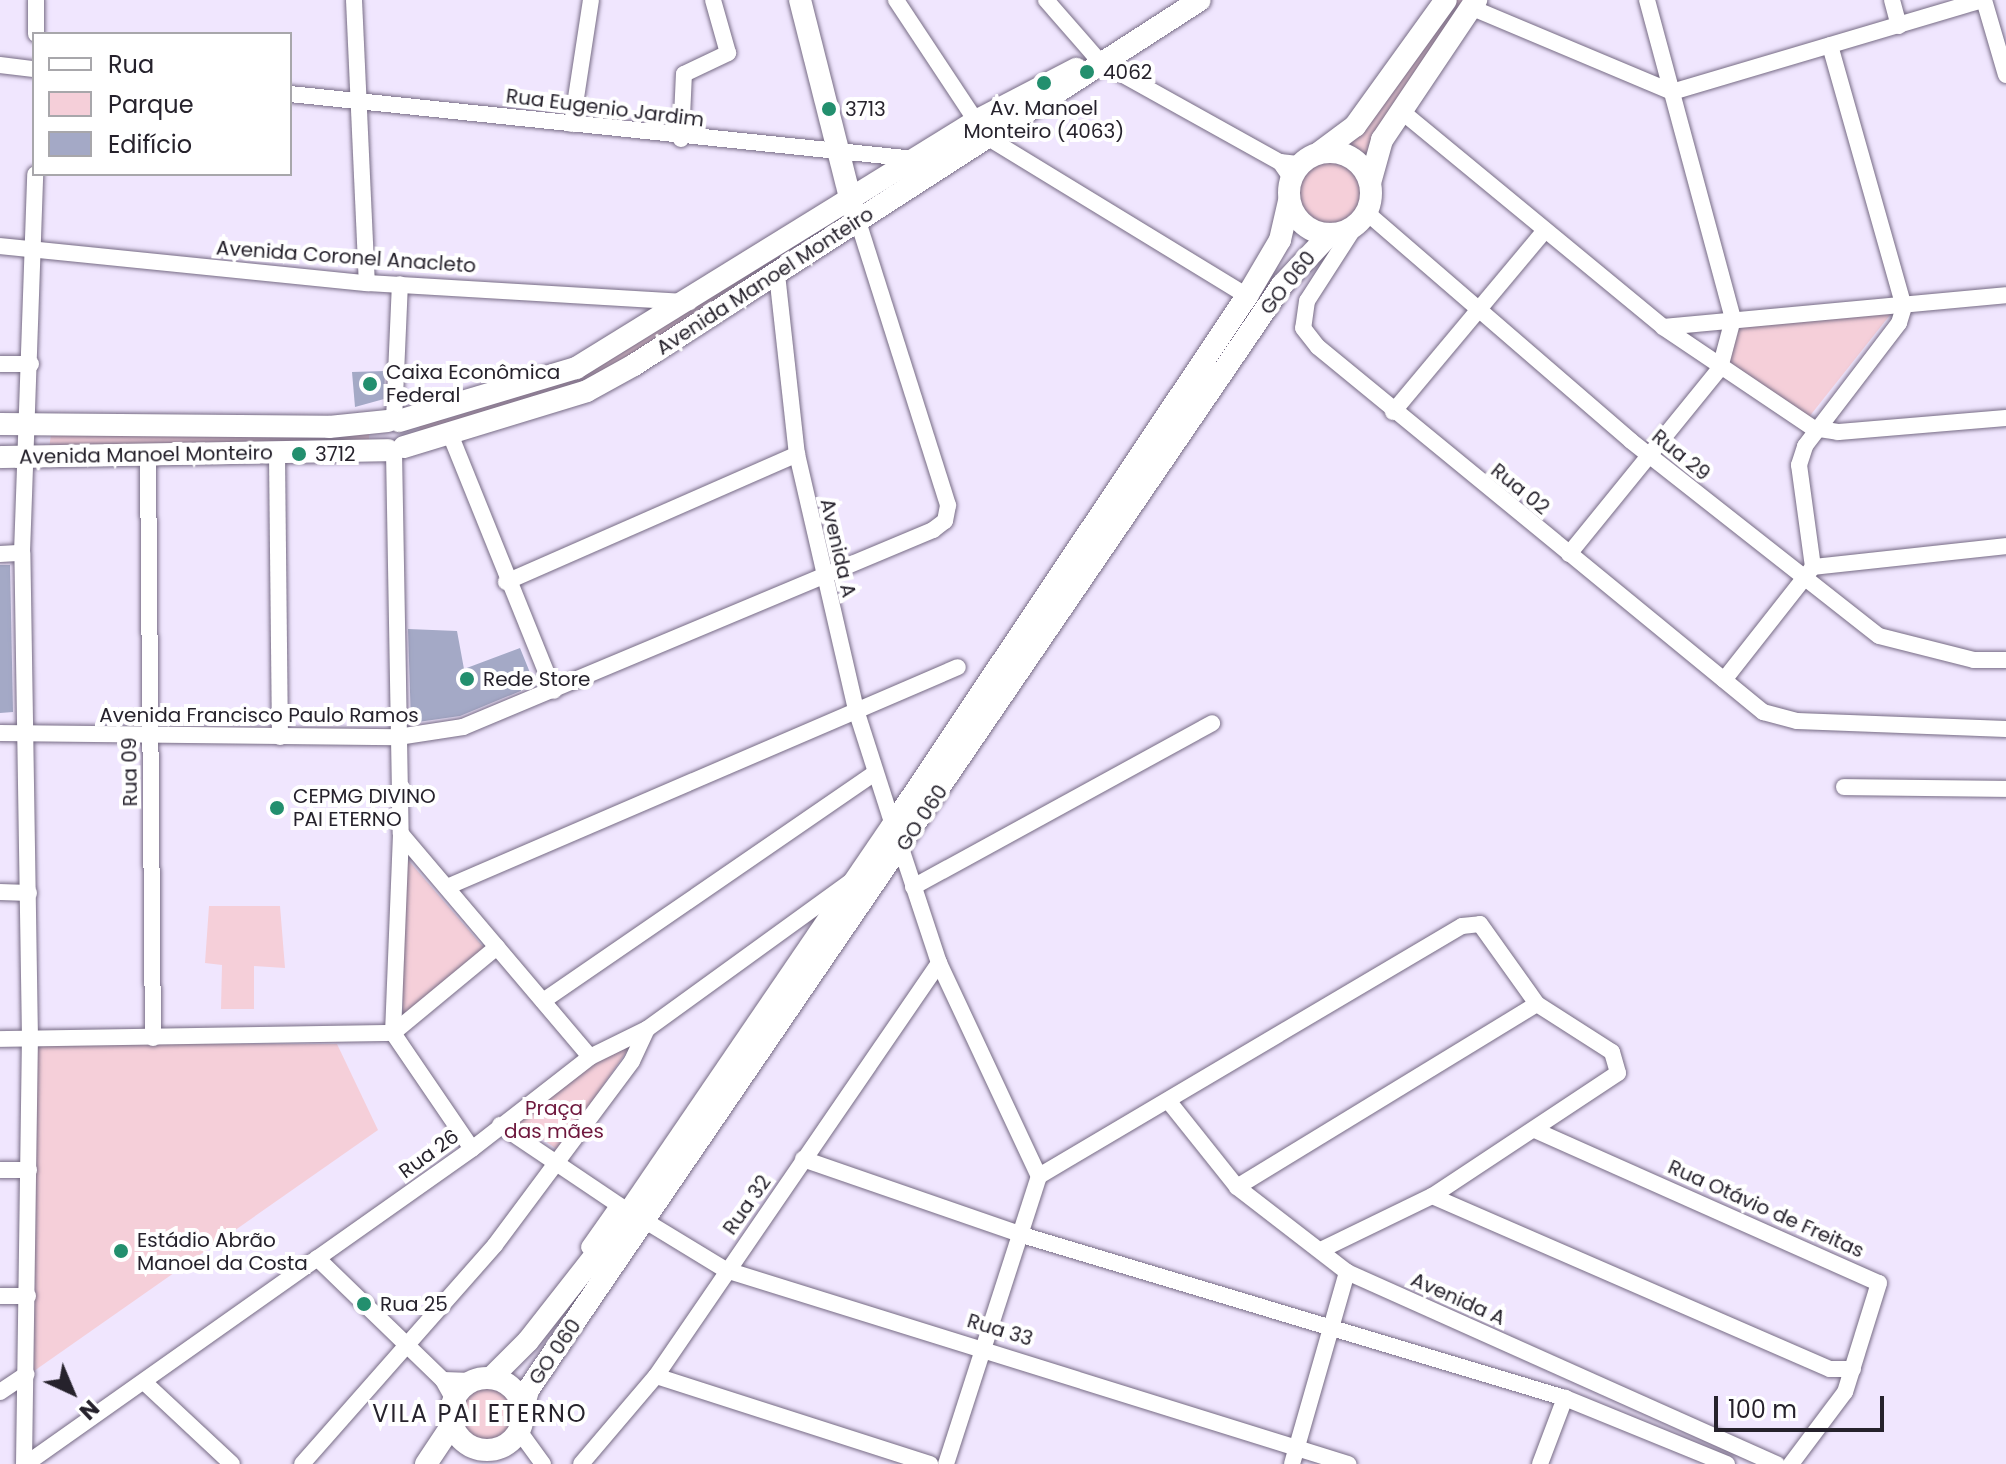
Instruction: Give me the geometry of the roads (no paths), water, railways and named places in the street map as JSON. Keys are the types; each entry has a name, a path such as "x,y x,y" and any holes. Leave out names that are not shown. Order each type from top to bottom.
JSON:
{"main road":[{"name":"Avenida Manoel Monteiro","path":"0,457 148,458 395,449 587,391 858,221 1062,73 1100,62 1200,0"},
{"path":"1446,0 1355,126 1320,152 1290,168 1289,202 1301,223 1354,228 1382,140 1473,4"},
{"path":"803,1 858,221"},
{"name":"Avenida Manoel Monteiro","path":"0,424 329,427 394,421 576,368 689,302 915,159 992,124"},
{"path":"1320,152 1357,160 1370,183"},
{"name":"GO 060","path":"523,1408 528,1390 631,1213 1247,296 1280,240 1289,202"},
{"name":"GO 060","path":"481,1380 563,1297 631,1213 901,848 1282,285 1354,228"},
{"path":"394,421 379,436 395,449"},
{"path":"426,1464 452,1425 454,1400 481,1380 512,1387 523,1408 518,1441 474,1457 452,1425"}],"street":[{"path":"36,0 36,32"},
{"path":"354,0 367,283"},
{"path":"572,124 591,0"},
{"path":"681,139 684,74 728,53 713,0"},
{"path":"896,0 992,124 1247,296"},
{"path":"1569,554 1652,458 1720,368 1733,319 1647,0"},
{"path":"1892,0 1899,26"},
{"path":"1473,4 1672,92 1984,0 2006,75"},
{"path":"1052,2 1100,62 1290,168"},
{"path":"1724,680 1808,572 1799,465 1813,428 1899,323 1904,307 1830,45"},
{"path":"0,65 32,69"},
{"name":"Rua Eugenio Jardim","path":"292,94 572,124 681,139 839,149 915,159"},
{"path":"1400,110 1663,327 1813,428 1838,432 2006,418"},
{"path":"25,1464 30,1039 28,733 22,553 31,364 35,176"},
{"name":"Avenida Francisco Paulo Ramos","path":"0,733 150,738 398,737 463,727 823,579 933,530 945,521 948,505 858,221"},
{"name":"Rua 29","path":"1354,228 1476,313 1652,458 1808,572 1879,636 1974,660 2006,660"},
{"name":"Rua 02","path":"1354,228 1307,301 1303,328 1393,412 1763,712 1797,721 2006,729"},
{"path":"1393,412 1545,230"},
{"name":"Avenida Coronel Anacleto","path":"0,246 367,283 689,302"},
{"name":"Avenida A","path":"777,274 797,454 823,579 857,713 893,825"},
{"path":"394,421 400,284"},
{"path":"1663,327 1904,307 2006,295"},
{"path":"0,364 31,364"},
{"path":"450,434 506,582 554,691"},
{"path":"395,449 401,834 393,1033 472,1149"},
{"path":"277,454 280,737"},
{"path":"506,582 797,454"},
{"name":"Rua 09","path":"148,458 153,1038"},
{"path":"1808,572 2006,546"},
{"path":"0,554 22,553"},
{"path":"447,887 958,667"},
{"path":"913,887 1212,723"},
{"path":"543,1001 875,773"},
{"path":"1844,787 2006,789"},
{"path":"401,834 590,1057"},
{"path":"901,848 939,963 1039,1176"},
{"name":"Rua 26","path":"25,1464 472,1149 590,1057 647,1029 854,879"},
{"path":"0,892 29,893"},
{"path":"946,1464 980,1345 1039,1176 1170,1103 1462,926 1480,924 1537,1004 1612,1052 1618,1073 1537,1131 1432,1196 1321,1250"},
{"path":"0,1039 393,1033 497,947"},
{"name":"Rua 32","path":"581,1464 656,1376 939,963"},
{"path":"1237,1187 1537,1004"},
{"path":"302,1464 408,1346 557,1165 647,1029"},
{"name":"Avenida A","path":"1170,1103 1237,1187 1347,1272 1777,1464"},
{"name":"Rua 33","path":"500,1125 631,1213 726,1270 980,1345 1348,1464"},
{"name":"Rua Otávio de Freitas","path":"1537,1131 1876,1279 1879,1288 1842,1396 1791,1464"},
{"path":"803,1159 1019,1234 1335,1324 1565,1398 1727,1464"},
{"path":"0,1170 29,1170"},
{"path":"1432,1196 1830,1369 1853,1369"},
{"path":"317,1258 443,1380 454,1400"},
{"path":"1292,1464 1335,1324 1347,1272"},
{"path":"0,1296 28,1296"},
{"path":"1830,1369 1842,1396"},
{"path":"0,1392 27,1374"},
{"path":"656,1376 930,1464"},
{"path":"443,1380 481,1380"},
{"path":"144,1382 232,1464"},
{"path":"1588,1408 1598,1384"},
{"path":"1540,1464 1565,1398"},
{"path":"518,1441 543,1464"}],"place":[{"name":"4062","path":"1087,72"},
{"name":"Av. Manoel Monteiro (4063)","path":"1044,83"},
{"name":"3713","path":"829,109"},
{"name":"Caixa Econômica Federal","path":"370,384"},
{"name":"3712","path":"299,454"},
{"name":"Rede Store","path":"467,679"},
{"name":"CEPMG DIVINO PAI ETERNO","path":"277,808"},
{"name":"Estádio Abrão Manoel da Costa","path":"121,1251"},
{"name":"Rua 25","path":"364,1304"}],"district":[{"name":"VILA PAI ETERNO","path":"480,1414"}],"park label":[{"name":"Praça das mães","path":"554,1120"}]}
